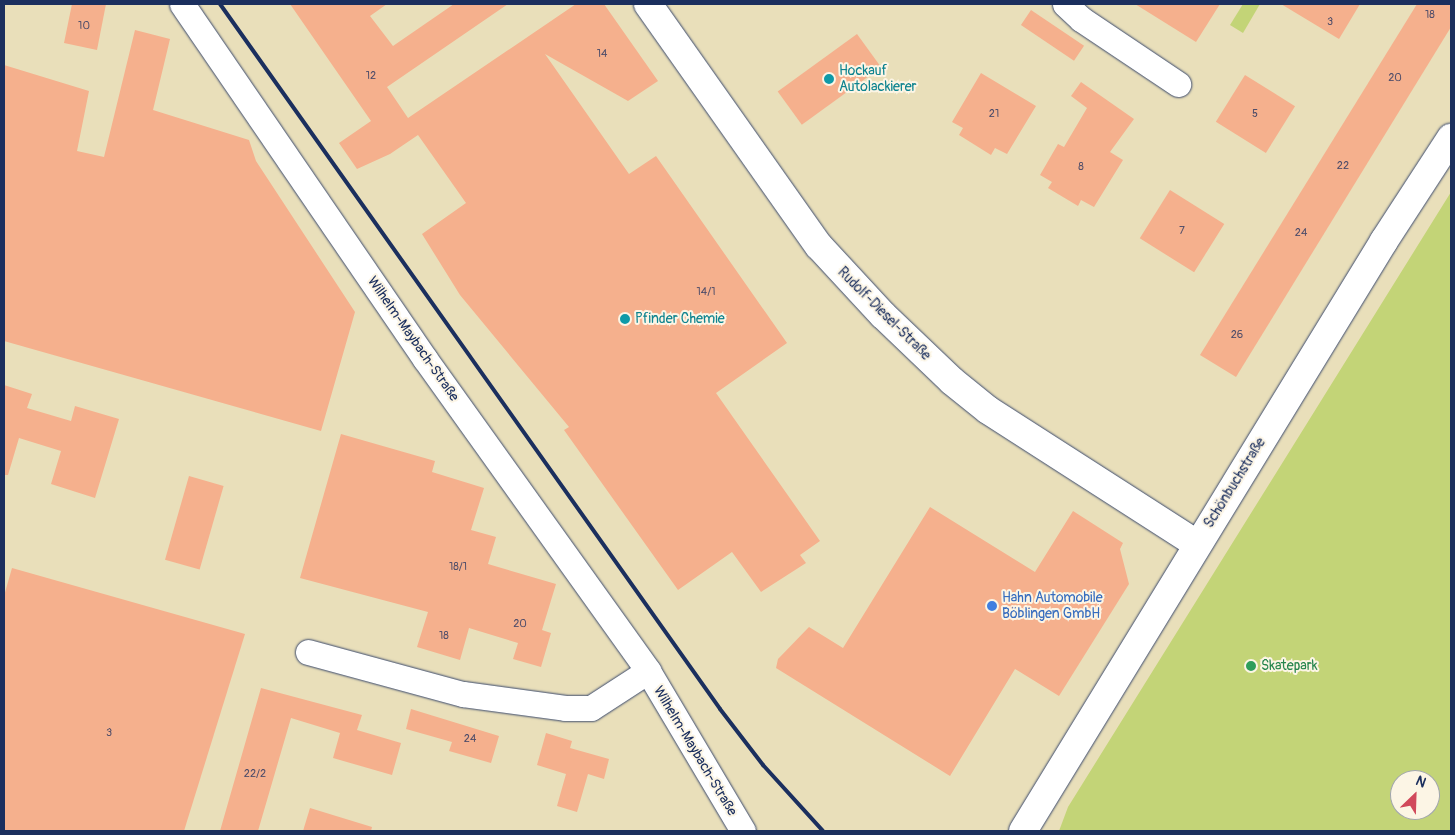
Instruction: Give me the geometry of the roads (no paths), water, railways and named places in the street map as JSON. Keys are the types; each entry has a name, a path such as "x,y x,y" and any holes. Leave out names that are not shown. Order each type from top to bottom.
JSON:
{"street":[{"name":"Wilhelm-Maybach-Straße","path":"182,4 425,359 648,671 736,829"},
{"name":"Rudolf-Diesel-Straße","path":"648,4 819,246 883,315 952,381 988,410 1197,544"},
{"path":"1065,4 1081,18 1178,84"},
{"name":"Schönbuchstraße","path":"1023,831 1197,544 1451,138"},
{"name":"Wilhelm-Maybach-Straße","path":"308,652 462,694 564,708 591,708 648,671"}],"railway":[{"path":"220,4 720,709 763,765 823,831"}],"place":[{"name":"Hockauf Autolackierer","path":"829,79"},
{"name":"Pfinder Chemie","path":"625,319"},
{"name":"Hahn Automobile Böblingen GmbH","path":"992,606"},
{"name":"Skatepark","path":"1251,666"}]}
